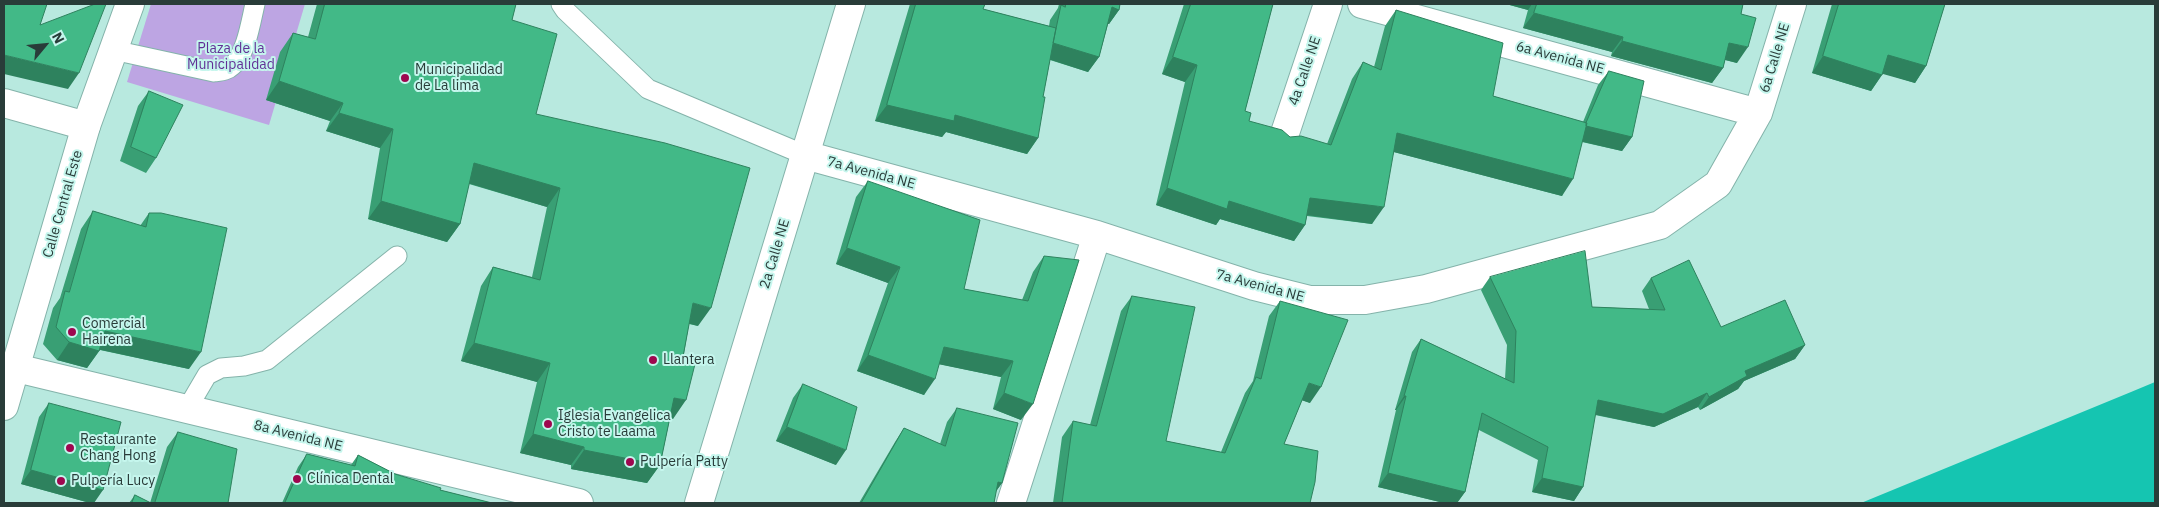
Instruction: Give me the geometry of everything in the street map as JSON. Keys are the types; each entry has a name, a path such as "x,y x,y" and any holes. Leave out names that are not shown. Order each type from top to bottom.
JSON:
{"street":[{"name":"Calle Central Este","path":"4,406 10,367 86,126 130,4"},
{"name":"2a Calle NE","path":"699,503 851,4"},
{"name":"4a Calle NE","path":"1283,139 1328,4"},
{"name":"6a Avenida NE","path":"1362,4 1758,113"},
{"name":"6a Calle NE","path":"1758,113 1792,4"},
{"path":"4,103 86,126"},
{"name":"7a Avenida NE","path":"805,155 1097,235 1254,286 1310,300 1365,300 1426,289 1660,226 1718,184 1758,113"},
{"path":"1011,503 1097,235"},
{"name":"8a Avenida NE","path":"10,367 579,503"}],"lane":[{"path":"113,50 214,72 222,71 231,68 240,54 255,4"},
{"path":"561,4 648,89 805,155"},
{"path":"188,409 207,376 221,368 244,366 267,360 397,256"}],"green space":[{"name":"Plaza de la Municipalidad","path":"151,4 305,4 269,125 127,82"}],"shaded area":[{"path":"2155,382 2155,503 1861,503 2131,392"}],"building":[{"path":"4,4 47,4 40,25 95,4 106,4 79,73 4,55"},
{"path":"325,4 516,4 512,20 557,34 536,114 665,143 750,168 711,308 693,303 682,362 695,364 686,400 674,398 660,465 584,450 584,447 533,434 550,363 474,343 493,267 540,280 560,188 474,163 460,224 381,201 393,129 339,113 343,103 279,81 293,33 315,39"},
{"path":"916,4 985,4 983,9 1056,28 1043,97 1045,97 1038,138 955,115 954,121 887,105"},
{"path":"1066,4 1120,4 1119,10 1112,7 1099,57 1053,43 1061,5 1065,7"},
{"path":"1191,4 1273,4 1245,111 1251,113 1249,121 1282,130 1290,137 1301,136 1331,145 1363,62 1381,70 1396,10 1503,43 1493,96 1587,123 1573,179 1397,133 1384,207 1310,198 1305,225 1229,201 1227,209 1167,188 1197,65 1173,57"},
{"path":"1537,4 1743,4 1741,14 1756,18 1748,47 1729,43 1723,68 1622,41 1623,37 1534,13"},
{"path":"1839,4 1945,4 1926,66 1888,55 1882,75 1823,56"},
{"path":"1609,71 1644,81 1632,137 1586,126"},
{"path":"149,91 183,105 156,158 131,147"},
{"path":"868,181 980,220 964,289 1028,301 1044,256 1079,260 1033,404 1004,393 1013,361 944,347 935,379 868,355 900,267 847,248"},
{"path":"93,211 146,227 149,213 161,213 227,228 201,352 105,331 99,351 69,342 56,327 65,291 69,292"},
{"path":"1585,251 1592,307 1665,310 1651,278 1689,260 1721,327 1785,300 1805,345 1745,371 1747,376 1709,397 1707,393 1663,414 1598,400 1583,487 1542,478 1548,447 1482,413 1465,492 1388,473 1406,396 1404,396 1421,339 1514,383 1516,331 1490,277"},
{"path":"1132,296 1195,307 1166,441 1225,453 1256,377 1261,379 1280,301 1348,320 1321,387 1309,383 1284,444 1318,451 1315,482 1310,503 1062,503 1073,421 1096,426"},
{"path":"803,384 857,407 846,450 787,427"},
{"path":"49,403 121,422 103,490 31,470"},
{"path":"957,408 1018,423 1002,483 998,482 994,503 861,503 904,428 945,446"},
{"path":"178,432 237,449 228,503 155,503"},
{"path":"307,454 355,466 358,455 395,474 441,488 440,490 492,503 285,503"},
{"path":"135,495 151,503 132,503"}],"place":[{"name":"Municipalidad de La lima","path":"405,78"},
{"name":"Comercial Hairena","path":"72,332"},
{"name":"Llantera","path":"653,360"},
{"name":"Iglesia Evangelica Cristo te Laama","path":"548,424"},
{"name":"Restaurante Chang Hong","path":"70,448"},
{"name":"Pulpería Patty","path":"630,462"},
{"name":"Clínica Dental","path":"297,479"},
{"name":"Pulpería Lucy","path":"61,481"}]}
